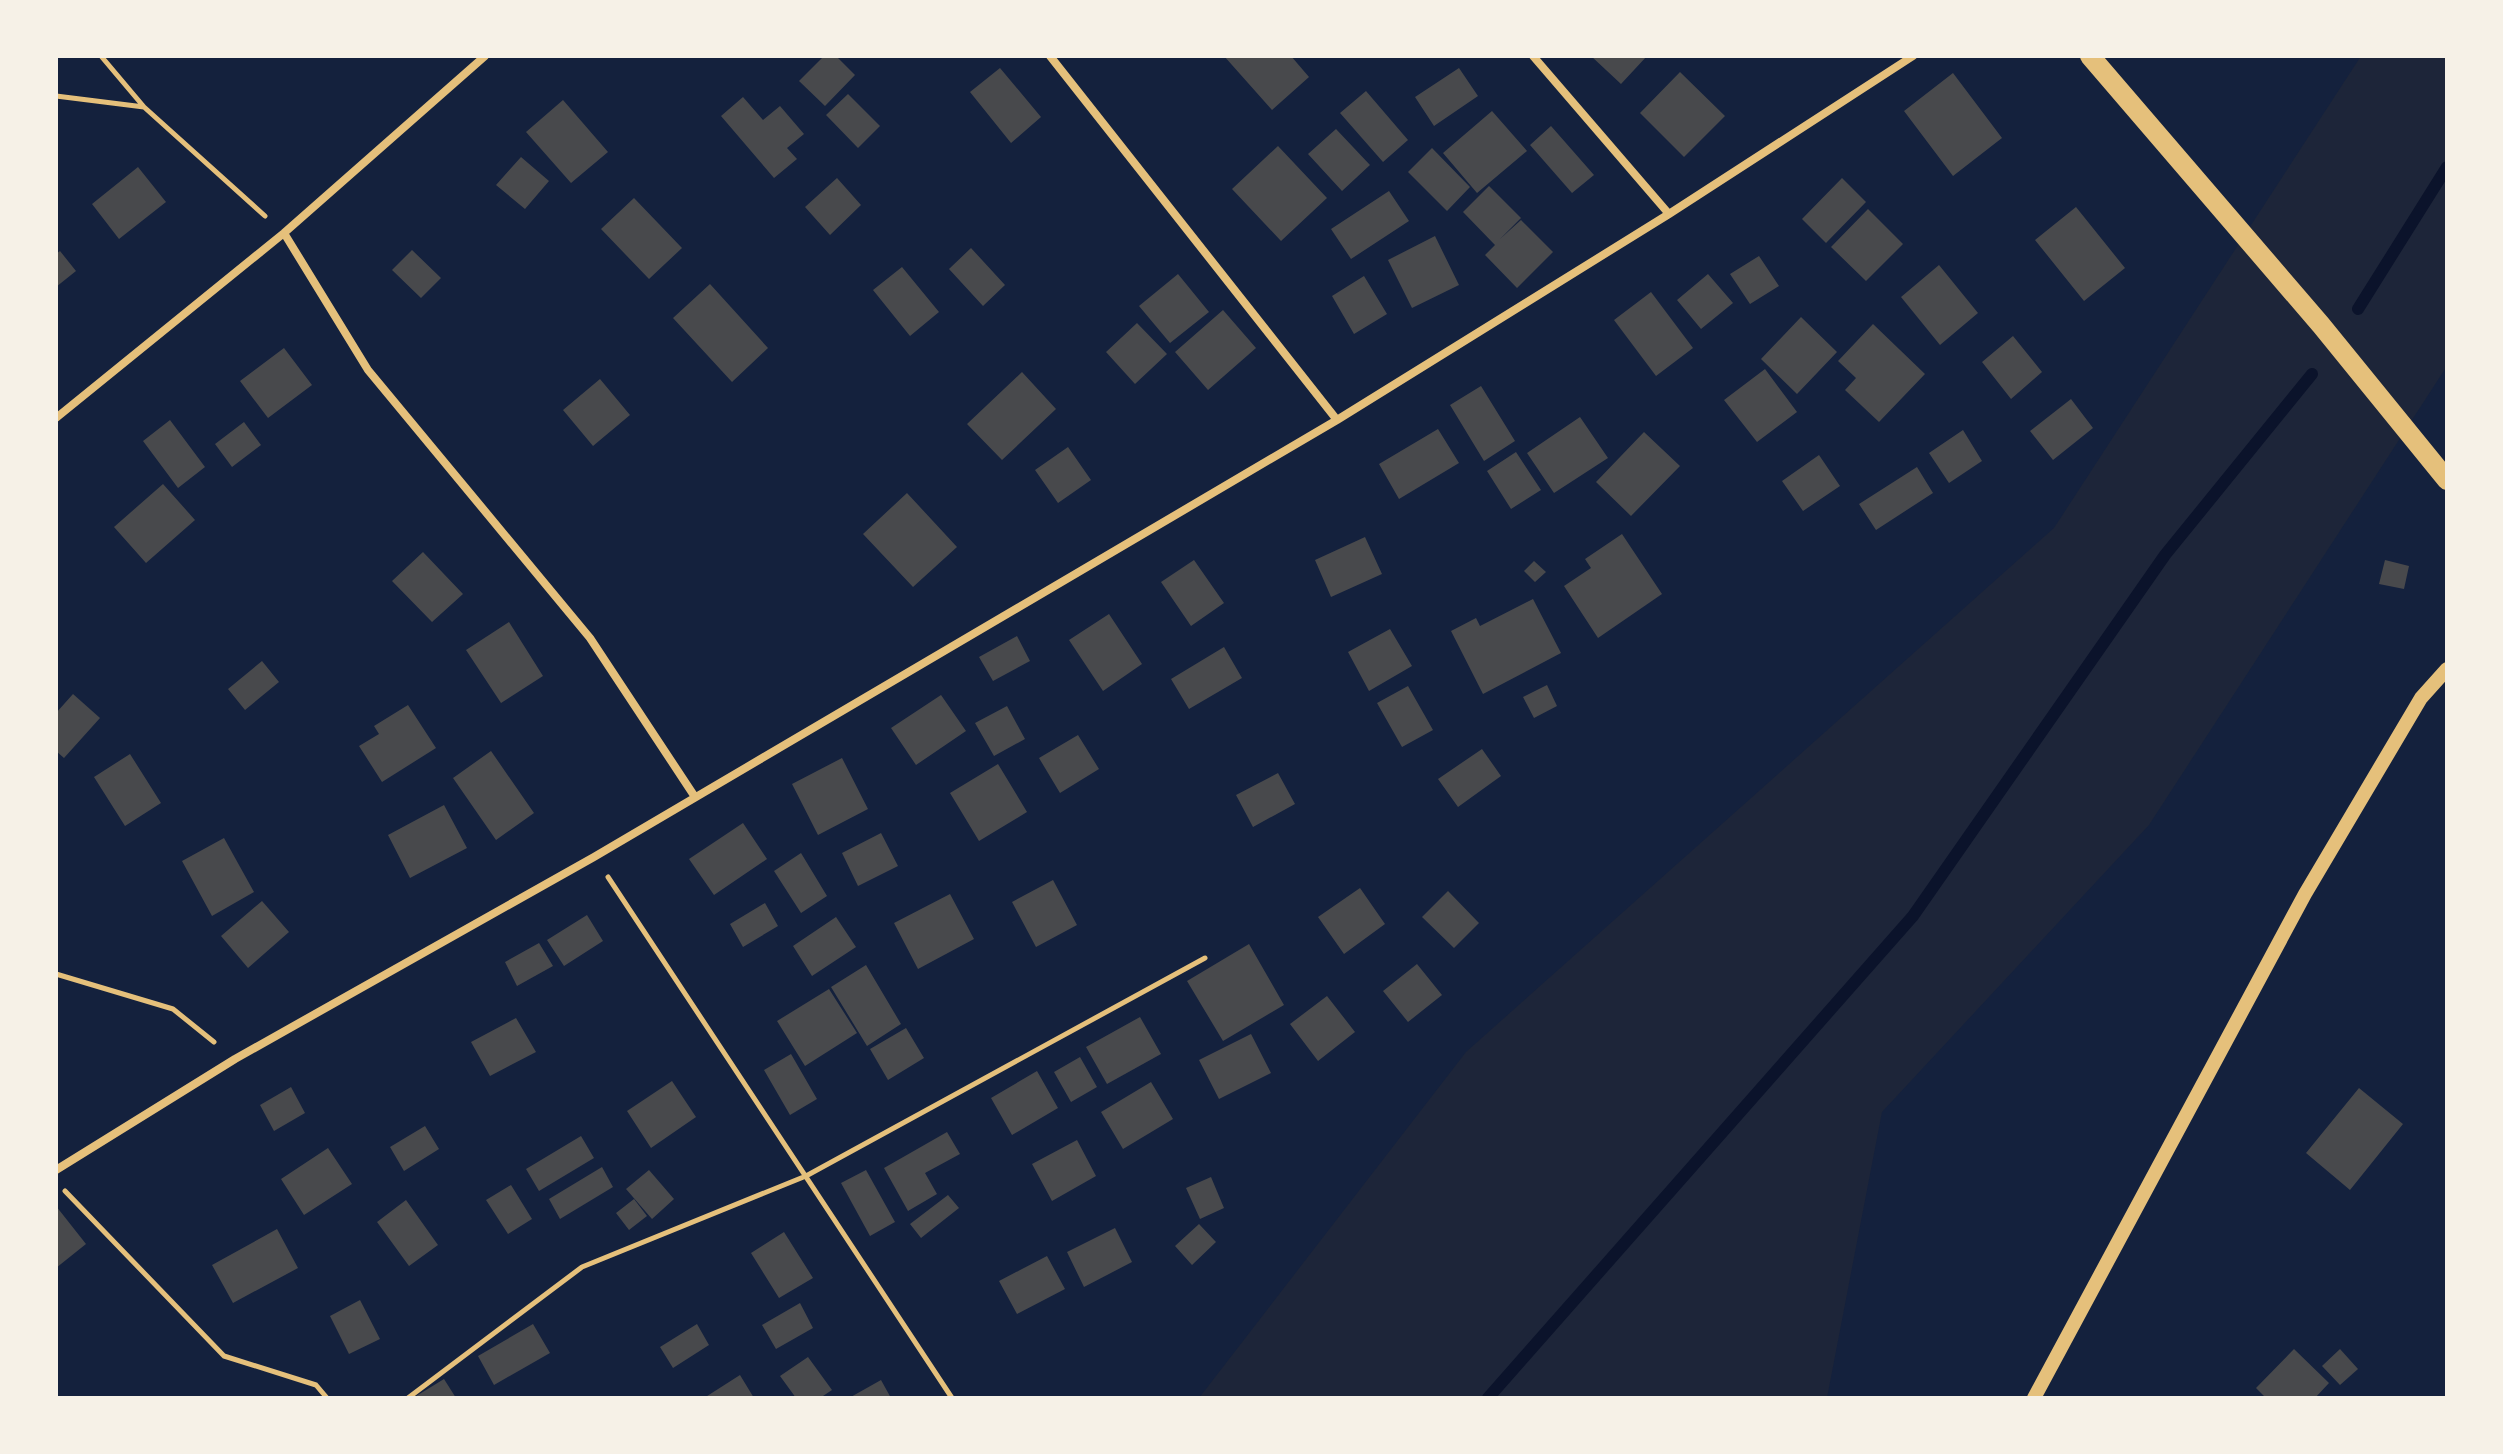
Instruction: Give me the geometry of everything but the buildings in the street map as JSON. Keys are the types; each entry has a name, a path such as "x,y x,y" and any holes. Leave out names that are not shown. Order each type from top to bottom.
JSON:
{"main road":[{"path":"2090,56 2321,325 2447,480"}],"street":[{"path":"56,418 284,233 485,56"},
{"path":"1050,56 1337,420"},
{"path":"1533,56 1669,214"},
{"path":"56,1170 235,1059 594,857 1337,420 1669,214 1913,56"},
{"path":"284,233 368,370 590,638 695,797"},
{"path":"2034,1398 2305,894 2421,698 2447,669"}],"path":[{"path":"101,56 144,107 284,233"},
{"path":"56,96 144,107"},
{"path":"594,857 952,1398"},
{"path":"408,1398 582,1267 806,1176 1205,958"},
{"path":"56,974 173,1009 235,1059"},
{"path":"56,1181 224,1356 316,1385 327,1398"}],"shaded area":[{"path":"2361,56 2447,56 2447,366 2149,825 1882,1112 1827,1398 1199,1398 1466,1052 2054,528"}],"waterway":[{"path":"2358,309 2447,167"},
{"path":"1488,1398 1913,916 2165,555 2312,374"}]}
